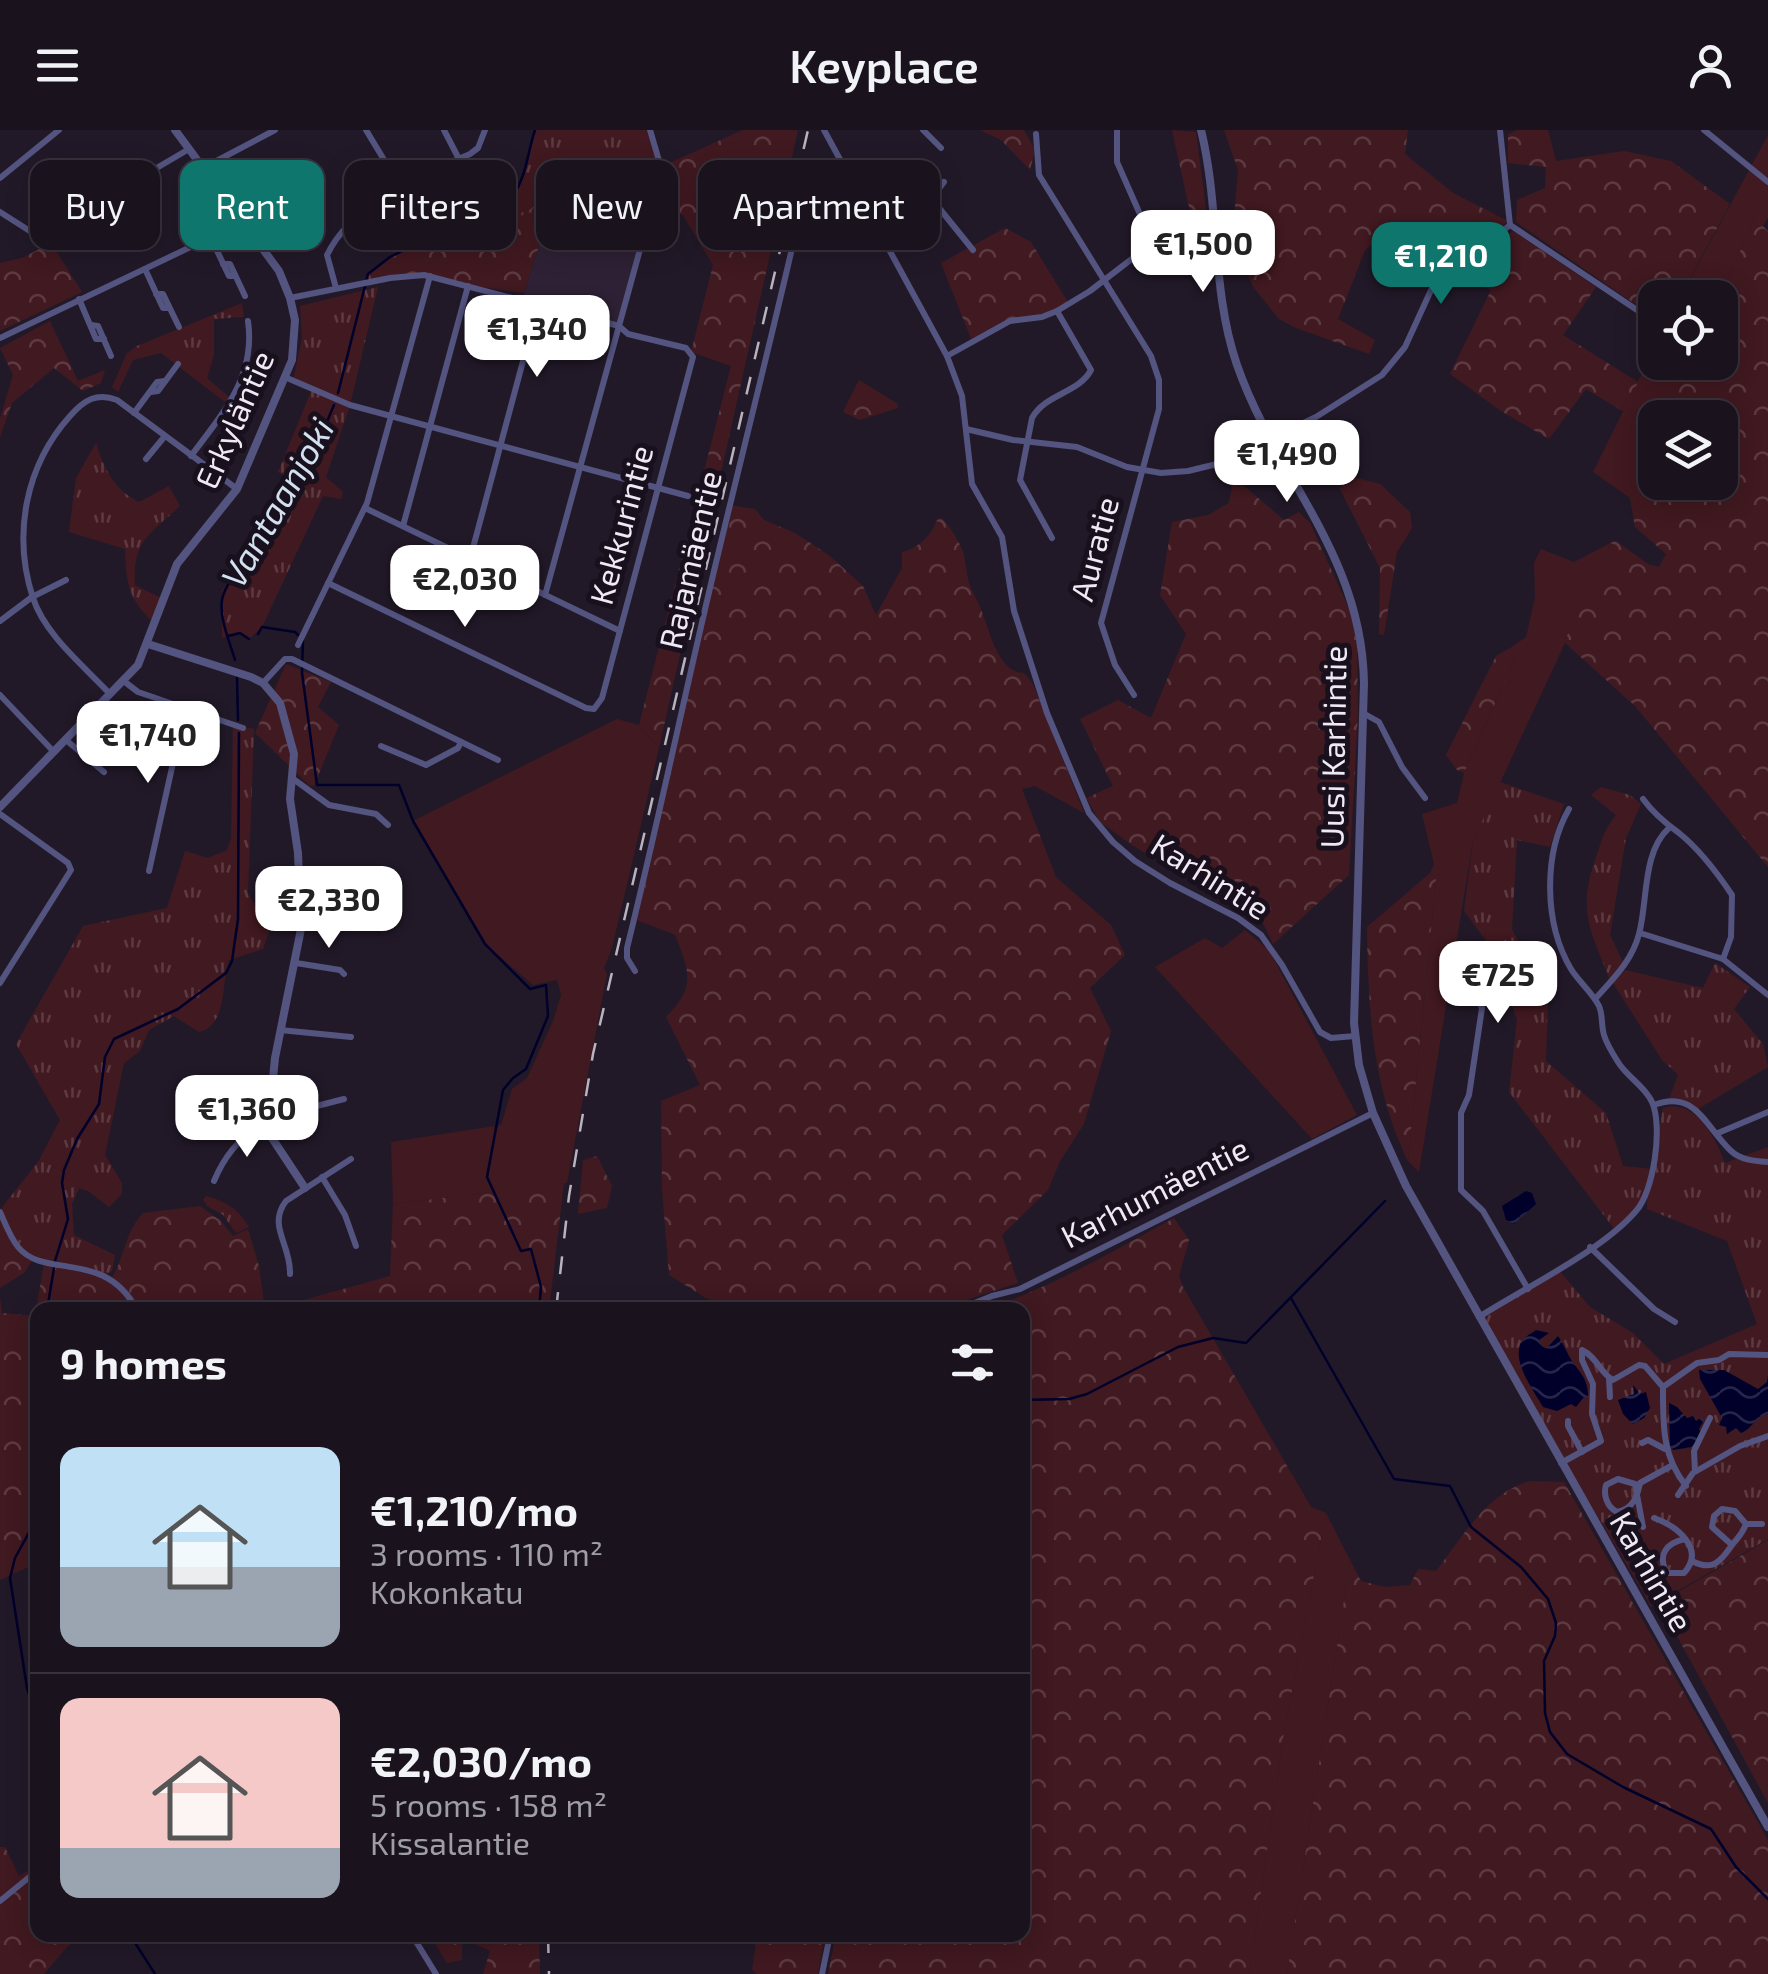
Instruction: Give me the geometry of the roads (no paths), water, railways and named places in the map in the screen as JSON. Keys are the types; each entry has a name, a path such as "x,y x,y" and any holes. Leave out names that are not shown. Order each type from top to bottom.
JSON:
{"street":[{"path":"0,178 59,130"},
{"name":"Erkyläntie","path":"175,130 198,160"},
{"path":"219,160 275,130"},
{"path":"366,130 384,160"},
{"path":"444,130 460,159 478,148 485,130"},
{"path":"545,594 660,172 650,130"},
{"name":"Karhintie","path":"824,130 840,160"},
{"path":"923,130 940,148"},
{"path":"1117,130 1117,162 1154,246"},
{"name":"Uusi Karhintie","path":"1201,130 1232,348 1246,385 1349,589 1363,645 1354,934 1355,1036"},
{"path":"1500,130 1510,225"},
{"path":"1704,130 1768,182"},
{"path":"1036,134 1039,176 1103,280"},
{"path":"0,212 32,233 46,233 188,148"},
{"path":"940,187 944,182"},
{"path":"940,209 974,250"},
{"path":"1510,225 1637,310"},
{"path":"966,429 1027,442 1077,447 1161,473 1217,464 1358,393 1382,375 1405,346 1432,288 1510,225"},
{"path":"336,288 328,263 329,249 344,231"},
{"path":"948,356 1010,320 1058,311 1134,255 1154,246 1216,236"},
{"path":"0,338 184,250"},
{"path":"217,250 223,264 230,264 245,296"},
{"name":"Erkyläntie","path":"0,811 125,682 148,644 177,564 237,489 287,378 295,344 290,298 279,270 264,250"},
{"name":"Rajamäentie","path":"635,970 627,958 627,948 792,250"},
{"name":"Karhintie","path":"888,250 948,356 962,396 972,484 1002,537 1014,610 1061,750 1089,813 1113,842 1136,861 1261,935 1320,1032 1331,1038 1355,1036 1373,1113 1406,1186 1768,1827"},
{"path":"144,268 156,294 163,294 179,327"},
{"path":"290,298 405,275 430,276 618,326"},
{"path":"298,646 365,508 430,276"},
{"name":"Auratie","path":"1103,280 1151,356 1160,380 1161,399 1101,623 1115,665 1134,695"},
{"path":"404,526 468,286"},
{"path":"78,299 90,325 98,326 111,356"},
{"path":"470,558 538,304"},
{"path":"1052,538 1020,480 1027,442 1037,409 1085,379 1091,370 1058,311"},
{"path":"191,456 242,383 250,353 248,321"},
{"name":"Kekkurintie","path":"328,583 594,709 602,698 692,362 691,352 686,348 628,334 618,326"},
{"path":"134,413 157,382 166,381 178,364"},
{"path":"287,378 350,405 688,496"},
{"path":"111,695 52,631 32,597 27,573 25,512 39,458 59,428 88,400 110,397 237,489"},
{"path":"146,458 165,436"},
{"path":"365,508 620,631"},
{"path":"0,622 32,597 66,580"},
{"path":"148,644 264,684 280,702 294,754 290,799 298,853 301,930 280,1030 269,1124 278,1149 304,1188"},
{"path":"264,684 285,660 292,659 498,760"},
{"path":"125,682 138,692 243,728"},
{"path":"0,695 54,752"},
{"path":"149,870 185,709"},
{"path":"1363,713 1380,722 1402,767 1425,798"},
{"path":"66,740 104,772"},
{"path":"382,746 426,764 458,748 461,742"},
{"path":"292,778 325,803 376,814 388,825"},
{"path":"1644,800 1704,860 1732,896 1732,925 1723,960"},
{"path":"1478,1317 1590,1247 1636,1212 1648,1194 1655,1142 1654,1105 1647,1093 1628,1078 1611,1050 1595,999 1572,970 1560,946 1552,911 1556,840 1569,809"},
{"path":"0,811 68,863 71,870 0,984"},
{"path":"1595,999 1625,966 1640,933 1651,866 1669,828"},
{"path":"298,896 330,898 352,906"},
{"path":"1640,933 1723,960 1768,995"},
{"path":"296,963 340,970 344,974"},
{"path":"1463,966 1482,1008 1469,1096 1460,1120 1461,1190 1483,1211 1528,1288"},
{"path":"280,1030 351,1037"},
{"path":"270,1107 305,1109 344,1100"},
{"path":"1654,1105 1680,1101 1695,1110 1731,1151 1743,1158 1768,1162"},
{"path":"1718,1133 1768,1112"},
{"name":"Karhumäentie","path":"977,1302 1020,1289 1373,1113"},
{"path":"214,1181 240,1140 269,1124"},
{"path":"290,1274 290,1258 277,1218 286,1201 351,1159"},
{"path":"322,1178 338,1201 356,1246"},
{"path":"0,1212 20,1250 108,1278 122,1286 132,1302"},
{"path":"1590,1247 1654,1309 1676,1322"},
{"path":"1561,1463 1601,1441 1592,1414 1593,1384 1582,1360 1582,1350 1591,1354 1609,1378 1610,1397"},
{"path":"1663,1387 1698,1362 1719,1360 1729,1354 1768,1355"},
{"path":"1609,1378 1613,1380 1639,1365 1645,1366 1663,1387 1666,1450 1671,1466 1686,1486"},
{"path":"1695,1471 1694,1451 1710,1418"},
{"path":"1568,1420 1582,1452"},
{"path":"1678,1496 1695,1471 1740,1446 1768,1436"},
{"path":"1642,1443 1648,1440 1666,1450"},
{"path":"1643,1527 1638,1494 1635,1484 1618,1479 1606,1485 1604,1492 1609,1505 1618,1512 1633,1504 1638,1494 1640,1482 1671,1466"},
{"path":"1732,1545 1712,1527 1714,1516 1722,1509 1736,1511 1746,1524"},
{"path":"1654,1518 1679,1530 1692,1561"},
{"path":"1692,1561 1707,1566 1720,1564 1740,1539 1746,1524"},
{"path":"1746,1524 1762,1524"},
{"path":"1686,1539 1672,1543 1661,1562 1666,1572 1674,1575 1684,1572 1692,1561"},
{"path":"0,1901 30,1877"},
{"path":"416,1942 436,1974"},
{"path":"822,1974 829,1942"}],"water":[{"path":"1526,1191 1532,1193 1536,1204 1514,1224 1506,1220 1502,1206"},
{"path":"1536,1330 1549,1333 1539,1340 1543,1347 1547,1348 1558,1336 1584,1378 1588,1399 1584,1397 1576,1407 1571,1404 1557,1411 1543,1407 1529,1384 1519,1349 1523,1339"},
{"path":"1699,1370 1724,1370 1758,1389 1767,1382 1768,1375 1768,1414 1741,1433 1736,1428 1727,1434 1726,1427 1719,1425 1722,1418"},
{"path":"1633,1385 1640,1394 1646,1392 1650,1408 1644,1418 1633,1424 1623,1414 1618,1400 1634,1394"},
{"path":"1669,1403 1687,1418 1704,1420 1692,1447 1673,1450 1670,1446"}],"waterway":[{"name":"Vantaanjoki","path":"338,393 368,274 390,257 513,196 535,130"},
{"name":"Vantaanjoki","path":"235,660 222,615 224,592 263,544 283,511 334,405"},
{"path":"258,634 262,627 298,635"},
{"path":"228,636 240,633 249,639"},
{"path":"303,640 302,673 317,785 399,785 413,821 485,944 530,989 546,985 548,1016 526,1069 503,1090 487,1177 521,1251 531,1249 541,1287 540,1302"},
{"name":"Vantaanjoki","path":"237,678 238,720"},
{"name":"Vantaanjoki","path":"55,1261 68,1219 62,1183 64,1170 77,1139 99,1104 105,1057 114,1039 178,1009 226,973 232,961 238,919 239,733"},
{"path":"1030,1400 1069,1399 1087,1394 1178,1347 1213,1338 1246,1343 1385,1201"},
{"name":"Vantaanjoki","path":"48,1302 54,1268"},
{"path":"1291,1298 1394,1479 1450,1486 1471,1527 1521,1567 1548,1599 1556,1623 1544,1661 1545,1713 1550,1732 1567,1754 1623,1787 1711,1829 1736,1867 1768,1899"},
{"name":"Vantaanjoki","path":"30,1531 15,1558 10,1578 30,1698"},
{"name":"Vantaanjoki","path":"134,1942 155,1974"}],"railway":[{"path":"557,1302 569,1196 593,1054 808,130"},
{"path":"548,1942 549,1974"}]}
